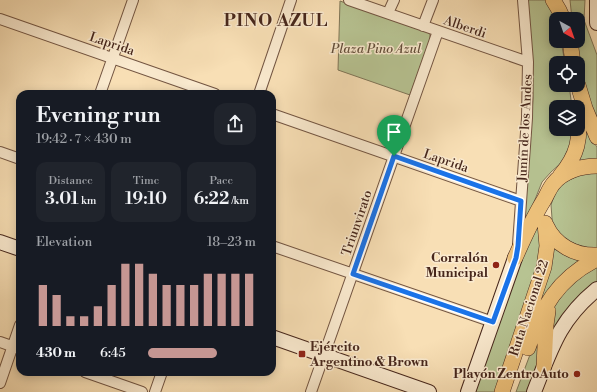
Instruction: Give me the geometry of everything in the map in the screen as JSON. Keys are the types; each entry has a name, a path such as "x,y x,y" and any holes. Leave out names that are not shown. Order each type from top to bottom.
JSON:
{"main road":[{"path":"553,0 560,12"},
{"path":"565,0 567,12"},
{"path":"579,92 597,137"},
{"path":"516,258 530,224 552,185 572,160 578,146 579,136"},
{"path":"557,180 574,169 597,166"},
{"name":"Ruta Nacional 22","path":"502,392 544,266 547,246 543,214 544,199"},
{"path":"545,223 554,238 567,249 584,254 597,255"},
{"name":"Ruta Nacional 22","path":"512,392 535,329 557,288 582,266 597,259"},
{"path":"544,366 546,319 551,298"}],"street":[{"path":"101,90 133,0"},
{"path":"260,90 291,0"},
{"name":"Alberdi","path":"349,0 528,62"},
{"path":"388,13 394,0"},
{"path":"424,26 433,0"},
{"name":"Junín de los Andes","path":"468,392 516,258 527,118 528,62 523,0"},
{"path":"597,0 597,23"},
{"name":"Laprida","path":"0,19 204,90"},
{"name":"Triunvirato","path":"311,392 438,31"},
{"name":"Laprida","path":"276,115 521,201"},
{"path":"0,152 16,158"},
{"path":"0,242 16,248"},
{"path":"276,247 493,322"},
{"path":"534,392 558,333 564,323 580,304 597,289"},
{"path":"276,338 429,392"},
{"path":"0,342 16,348 0,383"},
{"path":"96,376 142,392"},
{"path":"155,392 161,376"}],"green space":[{"path":"527,0 548,0 553,12 549,12 549,48 562,48 564,56 549,56 549,92 570,92 571,100 549,100 549,136 574,136 573,144 561,163 542,182 524,227 533,98 532,58"},
{"path":"570,0 585,0 584,12 571,12"},
{"name":"Plaza Pino Azul","path":"340,1 430,34 430,39 410,95 338,70"},
{"path":"585,23 597,55 597,125 585,86 585,56 578,56 576,48 585,48"},
{"path":"585,129 597,147 597,161 576,163 581,136 585,136"},
{"path":"586,172 597,172 597,249 586,248 563,239 553,225 552,218 551,205 555,193 563,183"},
{"path":"537,220 542,251 497,392 474,392 521,254"},
{"path":"553,247 580,259 537,308"},
{"path":"597,266 597,284 549,343 551,317 560,295 577,279"},
{"path":"540,328 539,359 527,392 516,392"}],"place":[{"name":"Corralón Municipal","path":"496,265"},
{"name":"Ejército Argentino & Brown","path":"302,354"},
{"name":"Playón ZentroAuto","path":"577,374"}],"district":[{"name":"PINO AZUL","path":"276,21"}],"route":[{"path":"394,156 521,201 516,258 493,322 353,274 394,156"}]}
